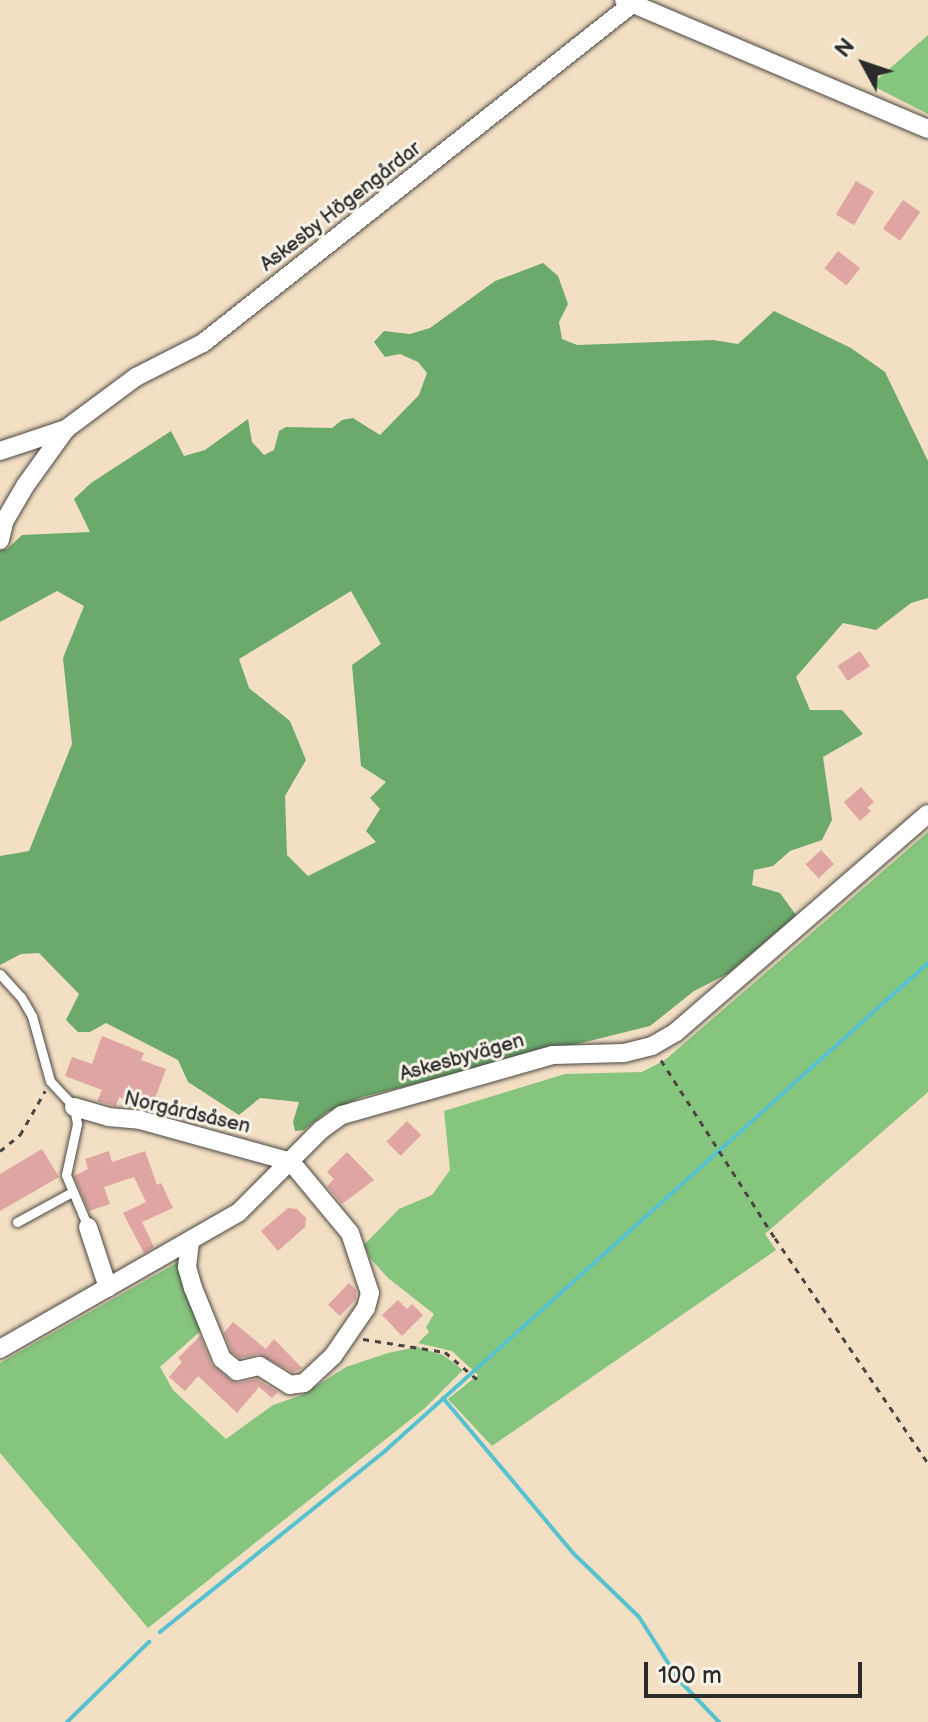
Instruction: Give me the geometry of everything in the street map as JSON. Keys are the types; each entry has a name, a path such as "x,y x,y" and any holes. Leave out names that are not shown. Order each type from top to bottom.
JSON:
{"street":[{"path":"628,2 928,129"},
{"name":"Askesby Högengårdar","path":"0,451 66,429 136,377 203,343 628,2"},
{"name":"Askesby Högengårdar","path":"1,529 66,429"},
{"name":"Askesbyvägen","path":"0,1349 190,1243 239,1212 329,1123 355,1109 553,1055 624,1053 652,1046 676,1032 928,814"},
{"name":"Norgårdsåsen","path":"74,1107 108,1117 140,1120 291,1162"},
{"path":"190,1243 187,1267 222,1359 237,1371 259,1366 290,1385 304,1383 348,1337 366,1308 370,1293 350,1233 291,1162"},
{"path":"88,1227 108,1288"}],"lane":[{"path":"0,974 21,997 32,1016 50,1081 74,1107 77,1124 66,1175 88,1227"},
{"path":"17,1222 72,1192"}],"path":[{"path":"652,1046 928,1463"},
{"path":"0,1151 20,1135 50,1081"},
{"path":"348,1337 422,1346 445,1352 478,1380"}],"green space":[{"path":"928,35 928,114 871,85"},
{"path":"543,263 558,276 568,304 559,322 562,339 577,345 713,340 738,344 774,311 851,348 885,372 928,461 928,598 911,603 876,630 843,623 796,677 810,710 842,710 863,734 823,757 832,820 822,840 790,851 773,866 754,870 752,885 780,893 796,915 729,973 694,991 650,1026 362,1097 327,1112 304,1130 295,1131 293,1122 299,1102 260,1098 239,1115 188,1082 178,1060 106,1023 90,1032 78,1032 66,1020 79,994 39,953 21,954 0,965 0,856 29,851 72,744 63,658 84,606 57,591 0,622 0,550 7,549 22,535 90,532 74,499 91,483 171,431 184,456 205,450 248,419 252,442 264,455 274,450 279,431 286,427 332,428 342,420 353,418 380,435 419,395 427,373 418,362 400,354 385,357 374,342 384,331 410,334 430,328 495,281","holes":["351,591 381,644 352,665 361,766 386,782 370,798 380,809 366,831 376,842 308,876 287,855 285,796 306,760 290,721 249,688 239,659"]},
{"path":"928,832 928,1092 765,1234 776,1250 492,1446 448,1399 478,1375 452,1351 418,1343 429,1332 426,1327 434,1314 388,1278 371,1259 364,1245 399,1209 432,1195 450,1170 444,1111 565,1074 642,1072 665,1060"},
{"path":"180,1261 205,1327 160,1367 173,1390 226,1439 273,1405 302,1395 346,1367 388,1353 417,1347 443,1355 463,1370 425,1408 148,1628 0,1453 0,1363"}],"building":[{"path":"856,181 874,192 854,225 836,214"},
{"path":"903,200 920,212 900,241 883,229"},
{"path":"838,251 860,268 847,286 824,268"},
{"path":"860,651 870,666 848,681 838,666"},
{"path":"861,787 874,802 867,808 871,811 860,821 844,802"},
{"path":"821,850 834,864 819,878 806,864"},
{"path":"102,1036 144,1053 141,1060 166,1069 151,1109 119,1097 116,1106 97,1101 102,1090 65,1076 72,1057 92,1064"},
{"path":"407,1121 421,1135 401,1156 386,1142"},
{"path":"42,1149 59,1177 0,1211 0,1174"},
{"path":"109,1151 112,1162 145,1151 157,1185 161,1183 173,1208 142,1222 154,1247 144,1253 123,1213 146,1202 134,1177 104,1187 110,1204 89,1211 74,1176 88,1169 85,1159"},
{"path":"347,1152 374,1180 342,1204 327,1186 334,1179 327,1172"},
{"path":"288,1208 297,1209 306,1218 305,1227 278,1251 261,1231"},
{"path":"349,1283 356,1290 356,1299 340,1316 328,1305"},
{"path":"398,1300 407,1309 412,1304 423,1315 402,1336 382,1315"},
{"path":"233,1322 266,1349 274,1339 302,1368 293,1372 258,1354 240,1358 232,1352 224,1333"},
{"path":"200,1336 211,1364 230,1380 239,1383 257,1379 278,1392 272,1398 259,1387 237,1413 198,1376 185,1391 169,1377 182,1362 178,1358"}],"waterway":[{"path":"160,1632 386,1450 928,963"},
{"path":"443,1398 573,1553 639,1617 679,1680 719,1722"},
{"path":"67,1722 149,1642"}]}
